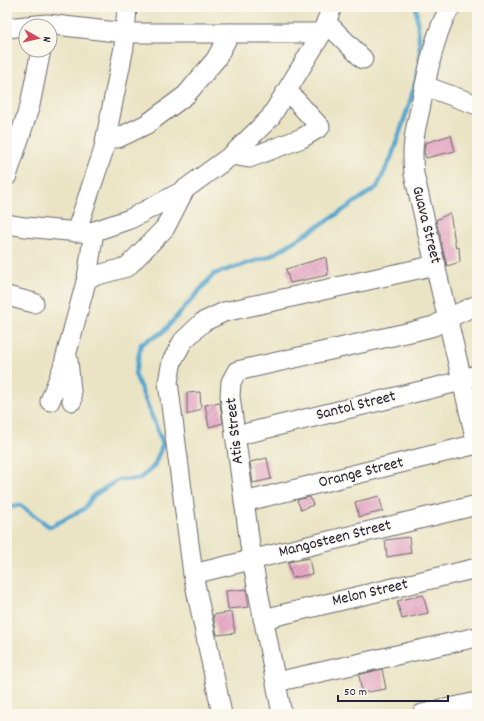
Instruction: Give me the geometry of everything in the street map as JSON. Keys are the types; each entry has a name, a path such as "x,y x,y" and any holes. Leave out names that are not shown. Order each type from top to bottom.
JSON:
{"street":[{"path":"50,401 68,351 87,278 85,232 124,47 126,7"},
{"name":"Guava Street","path":"451,7 445,14 435,44 414,140 413,166 448,318 470,378 477,444"},
{"path":"58,21 125,33 230,33 327,21"},
{"path":"327,21 363,59"},
{"path":"7,224 85,232 130,219 185,189 232,155 270,118 327,21"},
{"path":"7,28 18,27"},
{"path":"106,138 118,138 147,124 186,95 216,59 230,33"},
{"path":"7,176 30,105 39,58"},
{"path":"425,86 477,105"},
{"path":"232,155 249,158 302,138 320,127 286,91"},
{"path":"87,278 127,267 166,228 185,189"},
{"path":"222,714 193,574 168,382 172,361 183,341 203,322 224,312 436,265"},
{"path":"7,296 34,303"},
{"name":"Atis Street","path":"282,714 252,560 230,396 231,382 237,371 415,332 434,326 477,305"},
{"path":"68,351 72,401"},
{"name":"Santol Street","path":"235,436 470,378"},
{"name":"Orange Street","path":"244,502 477,444"},
{"name":"Mangosteen Street","path":"193,574 477,505"},
{"name":"Melon Street","path":"263,619 477,568"},
{"path":"276,682 477,637"},
{"path":"422,714 477,702"}],"building":[{"path":"451,135 455,151 426,158 424,152 425,143"},
{"path":"450,213 456,248 459,247 460,262 447,266 436,220"},
{"path":"326,257 328,275 290,283 286,269"},
{"path":"200,392 201,409 187,415 187,393"},
{"path":"220,403 223,423 209,427 205,405"},
{"path":"267,458 271,479 253,483 250,462"},
{"path":"379,496 383,511 359,517 355,502"},
{"path":"310,497 313,505 301,510 297,500"},
{"path":"409,537 411,553 387,557 385,540"},
{"path":"309,558 312,574 292,578 288,562"},
{"path":"246,589 249,607 228,609 226,591"},
{"path":"423,595 428,613 402,619 397,601"},
{"path":"232,612 235,633 217,635 213,615"},
{"path":"382,669 386,689 362,693 359,675"}],"waterway":[{"path":"7,507 20,505 50,527 84,509 94,495 118,480 139,479 154,466 163,444 135,374 141,344 163,332 214,274 271,256 377,187 391,158 409,105 421,62 416,7"}]}
